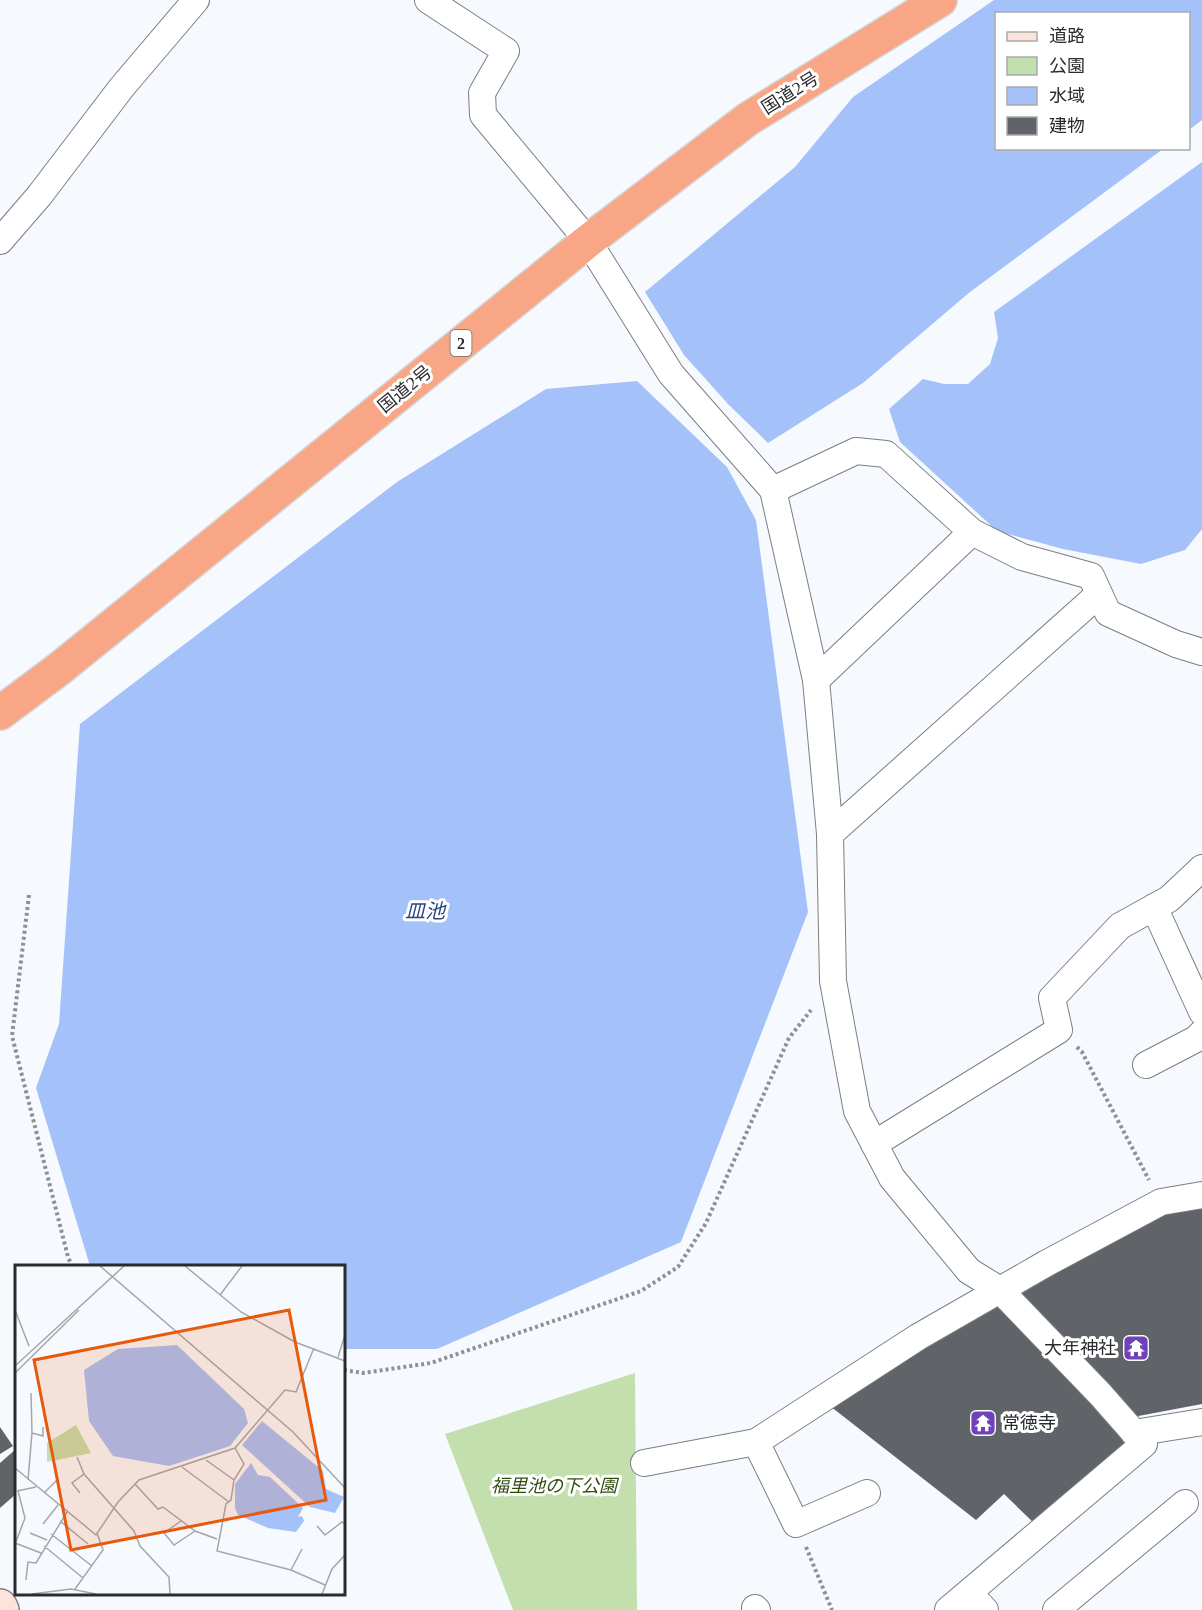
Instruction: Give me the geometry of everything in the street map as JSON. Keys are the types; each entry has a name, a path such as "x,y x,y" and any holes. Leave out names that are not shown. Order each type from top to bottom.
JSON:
{"highway":[{"name":"国道2号","path":"0,713 59,669 588,241 748,119 940,0"}],"street":[{"path":"0,241 39,196 122,87 196,0"},
{"path":"428,0 506,51 482,93 483,115 588,241 671,374 773,490 816,680 830,834 833,981 857,1111 892,1178 969,1271 1000,1290 1100,1394 1144,1444 977,1602 948,1610"},
{"path":"773,490 856,451 886,454 972,532 1022,557 1091,576 1108,613 1176,644 1202,652"},
{"path":"816,680 972,532"},
{"path":"830,834 1099,594"},
{"path":"874,1144 1059,1030 1052,998 1120,926 1169,899 1202,868"},
{"path":"1154,907 1202,1012"},
{"path":"1146,1065 1196,1039 1202,1033"},
{"path":"644,1462 756,1442 918,1337 1000,1290 1161,1202 1202,1195"},
{"path":"1134,1433 1202,1422"},
{"path":"756,1442 796,1524 867,1492"},
{"path":"1056,1610 1185,1503"}],"path":[{"path":"29,895 12,1036 72,1265"},
{"path":"345,1370 363,1373 432,1363 642,1291 678,1267 706,1223 789,1038 833,981"},
{"path":"1059,1030 1082,1052 1161,1202"},
{"path":"796,1524 831,1610"}],"green space":[{"name":"福里池の下公園","path":"635,1373 637,1610 513,1610 445,1434"}],"water":[{"path":"994,0 1202,0 1202,120 1190,129 1190,12 995,12 995,150 1162,150 970,292 863,383 768,443 728,404 684,355 645,292 795,167 853,97"},
{"path":"1202,162 1202,529 1185,550 1141,564 1063,549 997,531 900,442 889,409 923,379 944,384 968,384 990,364 998,338 994,312"},
{"name":"皿池","path":"637,381 727,467 756,520 808,912 681,1242 437,1349 345,1349 345,1265 90,1265 36,1088 59,1024 80,724 397,482 546,389"}],"building":[{"name":"大年神社","path":"1202,1204 1202,1404 1133,1417 1018,1291 1161,1211"},
{"name":"常徳寺","path":"997,1302 1130,1441 1036,1525 1004,1494 976,1520 830,1406"},
{"path":"0,1427 13,1446 0,1454"},
{"path":"15,1450 15,1495 0,1508 0,1463"}],"place":[{"name":"大年神社","path":"1136,1348"},
{"name":"常徳寺","path":"983,1423"}]}
